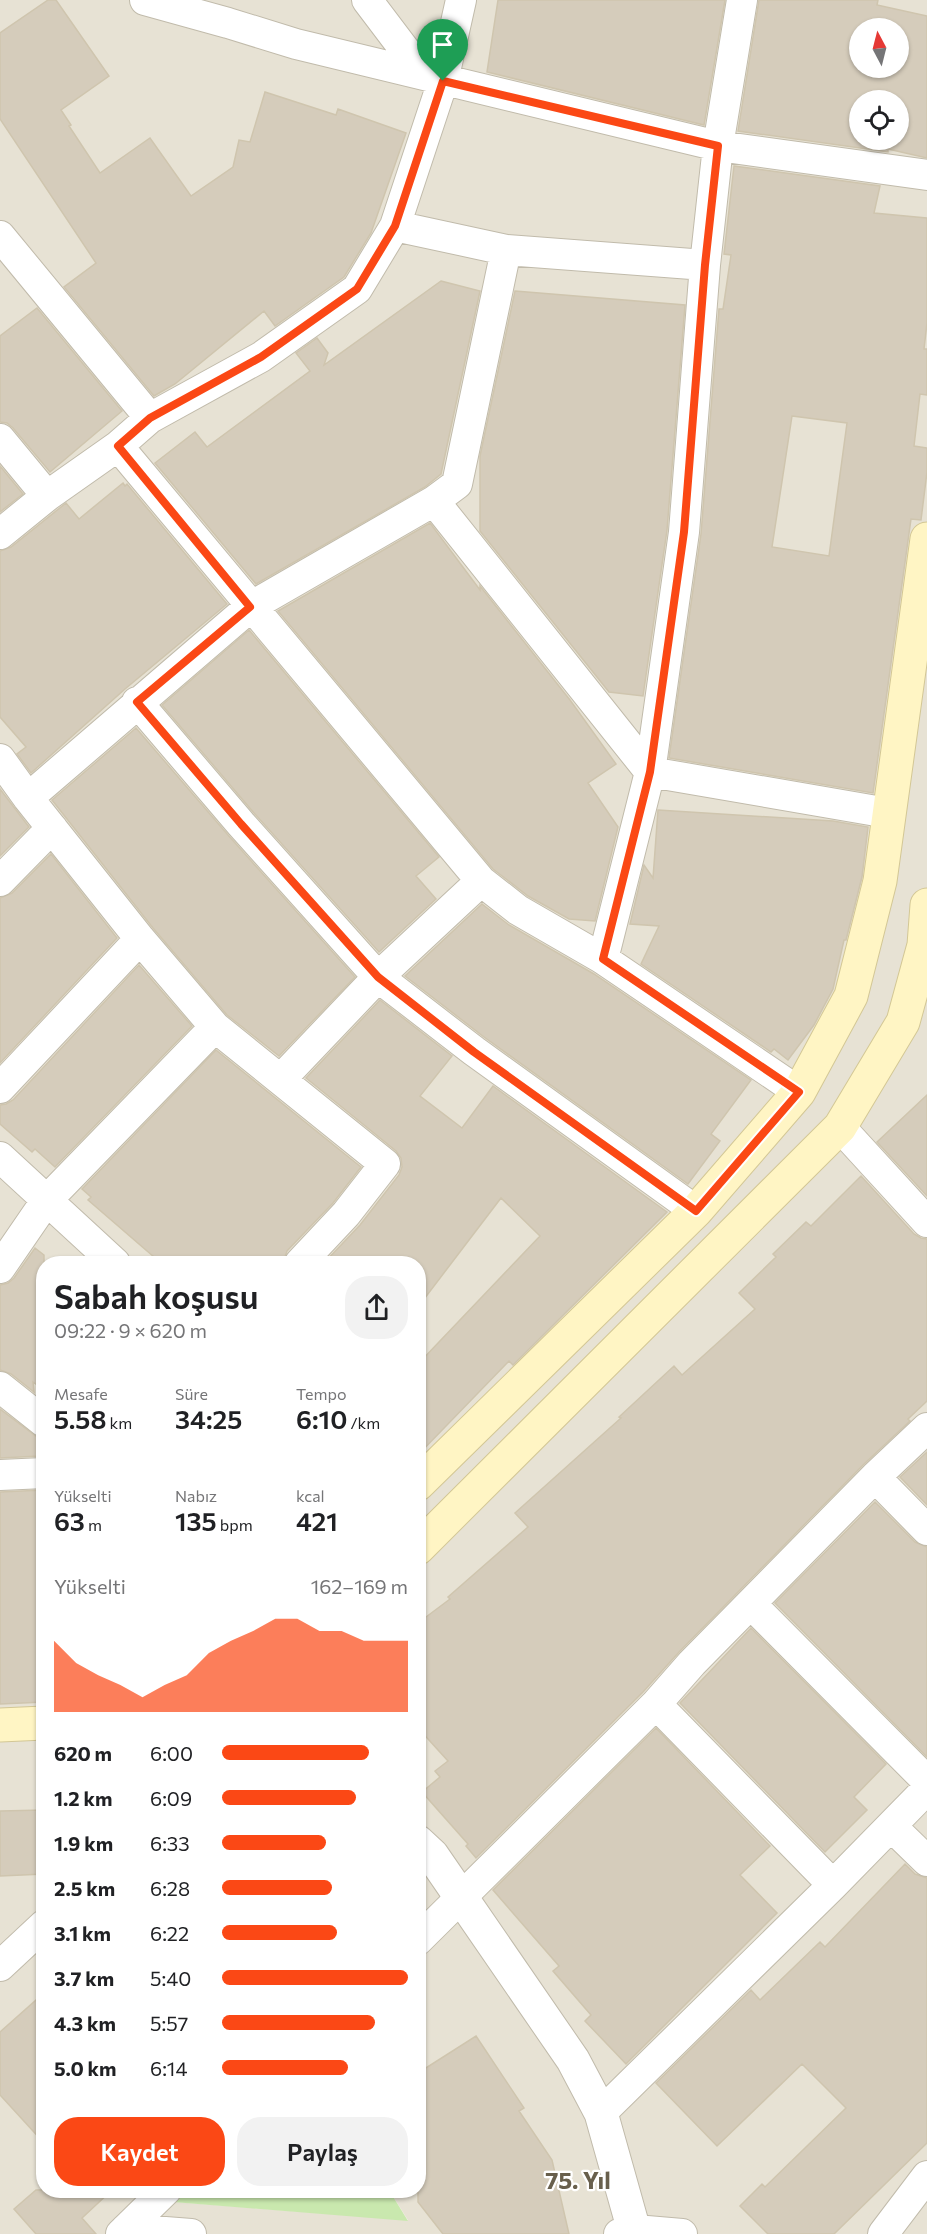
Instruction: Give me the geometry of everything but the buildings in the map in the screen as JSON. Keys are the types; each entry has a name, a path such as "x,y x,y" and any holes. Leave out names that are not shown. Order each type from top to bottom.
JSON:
{"main road":[{"path":"426,1476 696,1211 799,1092 851,996 880,881 927,539"},
{"path":"426,1540 840,1127 903,1022 924,945 927,905"},
{"path":"0,1725 36,1723"}],"street":[{"path":"145,0 231,11 296,44 718,146 927,175"},
{"path":"367,0 433,78"},
{"path":"0,534 47,496 118,446 150,418 261,357 357,289 395,226 433,78 461,0"},
{"path":"603,959 650,772 684,532 705,265 718,146 742,0"},
{"path":"395,226 506,250 705,265"},
{"path":"0,236 150,418"},
{"path":"28,798 250,607 434,501 457,484 506,250"},
{"path":"0,440 47,496"},
{"path":"118,446 250,607 481,881 518,910 603,959 799,1092"},
{"path":"434,501 650,772 888,813"},
{"path":"137,702 241,824 378,977 474,1052 696,1211"},
{"path":"0,759 28,798 140,939 214,1027 385,1164 346,1214 307,1256"},
{"path":"0,881 52,828"},
{"path":"281,1079 378,977 481,881"},
{"path":"0,1088 140,939"},
{"path":"0,1268 46,1201 214,1027"},
{"path":"840,1127 927,1222"},
{"path":"0,1157 107,1256"},
{"path":"0,1387 36,1416"},
{"path":"426,1932 657,1704 692,1663 875,1477 927,1428"},
{"path":"0,1474 36,1473"},
{"path":"875,1477 927,1530"},
{"path":"751,1604 927,1781"},
{"path":"657,1704 833,1885"},
{"path":"601,2113 833,1885 927,1789"},
{"path":"891,1826 927,1862"},
{"path":"426,1849 573,2060 601,2113 630,2233 682,2234"},
{"path":"0,1966 36,1932"},
{"path":"883,2234 927,2176"},
{"path":"123,2231 158,2198"},
{"path":"123,2231 192,2234"}],"shaded area":[{"path":"0,0 927,0 927,2234 0,2234"}],"green space":[{"path":"177,2198 394,2198 408,2221 173,2202"}],"district":[{"name":"75. Yıl","path":"578,2181"}],"route":[{"path":"443,81 718,146 705,265 684,532 650,772 603,959 799,1092 696,1211 474,1052 378,977 241,824 137,702 250,607 118,446 150,418 261,357 357,289 395,226 443,81"}]}
